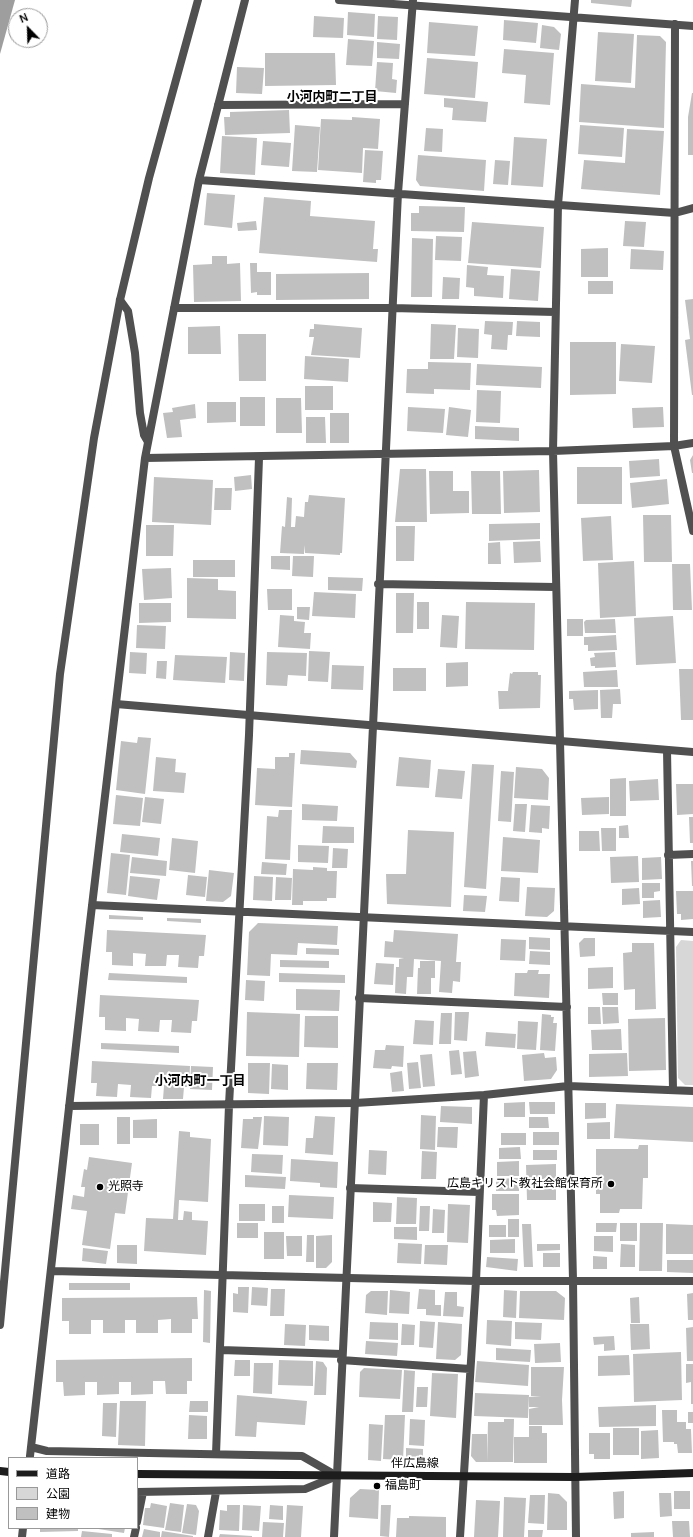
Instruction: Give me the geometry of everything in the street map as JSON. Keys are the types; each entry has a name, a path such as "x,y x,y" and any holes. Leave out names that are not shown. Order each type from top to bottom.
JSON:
{"main road":[{"name":"伴広島線","path":"138,1474 575,1477 693,1473"}],"street":[{"path":"0,1325 60,674 94,438 120,300 149,178 198,0"},
{"path":"30,1456 92,905 145,458 199,180 245,0"},
{"path":"338,0 412,2 693,26"},
{"path":"575,0 558,205 554,312 553,451 555,587 561,741 573,1280 576,1537"},
{"path":"334,1537 392,308 398,193 412,2"},
{"path":"675,24 674,446 693,531"},
{"path":"218,105 405,104"},
{"path":"199,180 675,213 693,208"},
{"path":"120,300 128,311 135,353 140,413 144,435 148,442"},
{"path":"174,308 392,308 554,312"},
{"path":"145,458 259,458 385,453 553,451 674,446 693,443"},
{"path":"216,1454 229,1105 249,715 259,458"},
{"path":"378,584 555,587"},
{"path":"116,704 693,752"},
{"path":"667,750 673,1090"},
{"path":"668,855 693,854"},
{"path":"92,905 238,913 565,925 693,932"},
{"path":"359,998 566,1007"},
{"path":"69,1106 355,1103 484,1095 568,1086 693,1091"},
{"path":"460,1537 476,1281 484,1095"},
{"path":"350,1188 479,1192"},
{"path":"52,1271 476,1281 693,1281"},
{"path":"221,1350 342,1357 470,1369"},
{"path":"31,1447 47,1451 302,1456 337,1476"},
{"path":"138,1512 140,1492 216,1492 305,1489 337,1476"},
{"path":"208,1537 216,1492"}],"green space":[{"path":"681,940 693,941 693,1085 685,1085 678,1078 676,947"}],"shaded area":[{"path":"0,0 15,0 13,8 8,8 8,25 0,54"}],"building":[{"path":"591,0 632,0 631,7 591,3"},
{"path":"348,12 375,14 374,37 347,35"},
{"path":"314,16 344,18 343,38 313,37"},
{"path":"378,16 398,17 397,40 377,39"},
{"path":"504,20 538,23 536,43 503,40"},
{"path":"429,22 478,26 475,56 427,53"},
{"path":"542,25 554,27 561,34 559,50 540,48"},
{"path":"598,32 634,34 631,83 595,81"},
{"path":"637,35 660,36 666,42 664,128 579,122 581,84 635,88"},
{"path":"348,39 374,41 372,66 346,65"},
{"path":"377,42 400,44 399,59 377,58"},
{"path":"504,49 554,53 550,105 524,103 526,75 502,73"},
{"path":"265,53 335,53 336,85 265,86"},
{"path":"427,58 478,62 475,98 424,94"},
{"path":"377,62 393,63 392,79 397,80 396,93 375,91"},
{"path":"237,67 264,68 262,94 236,93"},
{"path":"692,93 693,155 688,155 688,117"},
{"path":"444,98 488,102 486,122 452,120 453,108 444,107"},
{"path":"289,110 290,133 225,135 224,117 230,117 230,112"},
{"path":"352,117 380,119 378,149 363,148 362,173 318,170 321,119 352,120"},
{"path":"295,125 320,127 317,172 292,171"},
{"path":"580,125 624,128 622,157 578,154"},
{"path":"426,128 443,129 442,152 424,151"},
{"path":"627,129 664,131 660,195 581,189 584,160 625,163"},
{"path":"222,136 257,138 255,175 220,173"},
{"path":"514,137 547,139 543,187 511,185"},
{"path":"263,141 291,143 289,167 261,165"},
{"path":"365,150 383,151 381,180 376,180 376,183 363,182"},
{"path":"418,155 486,160 484,191 420,186 416,180"},
{"path":"495,160 510,161 508,185 493,184"},
{"path":"207,193 235,195 232,228 204,225"},
{"path":"264,197 311,201 310,216 375,221 373,249 378,249 377,262 259,253"},
{"path":"419,206 465,207 464,232 411,231 411,213 419,213"},
{"path":"256,221 257,230 238,231 237,223"},
{"path":"625,221 646,222 644,247 623,246"},
{"path":"472,222 544,227 541,268 468,263"},
{"path":"436,236 462,237 461,261 435,260"},
{"path":"412,238 433,239 432,297 411,297"},
{"path":"608,248 608,277 581,277 581,249"},
{"path":"631,249 664,251 663,270 630,269"},
{"path":"212,256 227,256 227,264 240,263 241,301 194,302 193,265 212,264"},
{"path":"250,263 257,263 257,272 271,272 271,295 257,295 257,292 251,293"},
{"path":"467,265 488,267 487,275 504,276 503,298 474,296 474,288 466,287"},
{"path":"511,269 540,271 538,301 509,299"},
{"path":"369,273 369,299 276,300 276,274"},
{"path":"443,277 460,278 459,299 442,299"},
{"path":"588,281 613,281 613,294 588,294"},
{"path":"693,299 692,395 685,340 690,339 685,300"},
{"path":"485,321 513,322 512,335 508,335 507,350 491,349 492,335 484,334"},
{"path":"517,321 540,322 540,337 516,336"},
{"path":"314,324 362,328 360,358 311,355 314,337 309,337 310,329 314,329"},
{"path":"431,324 456,325 454,359 430,359"},
{"path":"220,326 221,354 188,354 188,327"},
{"path":"458,328 479,329 478,358 457,357"},
{"path":"238,334 266,334 266,381 239,381"},
{"path":"570,342 616,342 616,394 570,395"},
{"path":"621,344 655,346 652,383 619,381"},
{"path":"305,356 349,359 348,382 304,379"},
{"path":"428,362 471,363 470,390 434,389 434,394 406,393 407,369 428,369"},
{"path":"477,364 542,367 541,388 476,385"},
{"path":"305,386 333,386 333,410 305,410"},
{"path":"477,390 501,391 500,423 476,422"},
{"path":"240,397 265,397 265,426 240,426"},
{"path":"276,398 301,398 302,433 276,433"},
{"path":"207,402 236,402 236,422 207,423"},
{"path":"195,404 196,418 180,420 182,437 167,438 163,413 173,412 172,408"},
{"path":"408,407 445,409 443,433 407,431"},
{"path":"449,407 471,410 468,437 446,435"},
{"path":"663,407 664,427 633,428 632,408"},
{"path":"330,413 349,413 349,443 330,443"},
{"path":"306,417 325,417 326,443 306,443"},
{"path":"475,426 519,428 519,441 475,439"},
{"path":"693,455 693,473 692,473 690,460"},
{"path":"659,459 660,476 630,478 629,461"},
{"path":"577,467 622,467 622,504 577,504"},
{"path":"400,469 426,469 427,522 395,522"},
{"path":"539,470 540,512 504,513 503,471"},
{"path":"429,471 453,471 453,491 469,491 469,513 430,514"},
{"path":"471,471 500,471 501,514 472,514"},
{"path":"251,475 252,489 235,491 234,477"},
{"path":"154,477 213,480 211,525 152,522"},
{"path":"667,479 669,504 632,508 630,483"},
{"path":"215,488 232,488 231,510 214,510"},
{"path":"309,495 345,498 342,553 340,553 340,555 305,553 304,545 304,554 280,553 282,526 285,527 287,497 292,498 291,527 295,527 296,516 304,517 305,502 308,502"},
{"path":"643,515 671,515 672,562 644,562"},
{"path":"611,516 613,560 583,561 581,518"},
{"path":"540,523 540,539 489,541 489,524"},
{"path":"146,525 174,525 173,556 146,556"},
{"path":"396,526 415,526 414,561 396,561"},
{"path":"540,541 541,562 514,563 513,542"},
{"path":"500,542 501,564 488,564 488,543"},
{"path":"271,556 290,556 290,570 271,569"},
{"path":"293,556 314,556 313,577 292,576"},
{"path":"193,560 235,560 235,577 193,577"},
{"path":"634,561 636,616 600,618 598,563"},
{"path":"672,564 690,564 692,610 673,610"},
{"path":"171,568 172,598 144,600 142,569"},
{"path":"328,577 363,578 362,591 328,590"},
{"path":"187,578 218,579 218,590 236,591 236,619 187,618"},
{"path":"267,589 292,589 292,610 268,610"},
{"path":"314,592 356,594 355,618 312,616"},
{"path":"396,593 414,593 413,633 396,633"},
{"path":"417,602 429,602 429,629 417,629"},
{"path":"466,602 535,603 534,650 465,649"},
{"path":"139,603 171,603 171,622 139,623"},
{"path":"297,607 310,607 309,620 297,619"},
{"path":"280,615 294,616 294,621 305,622 304,633 311,633 310,649 278,647"},
{"path":"442,615 459,616 457,648 440,647"},
{"path":"673,616 676,663 636,665 634,618"},
{"path":"567,619 583,619 583,636 567,636"},
{"path":"615,619 616,633 585,633 584,622 586,620"},
{"path":"137,625 166,626 165,649 136,648"},
{"path":"616,635 617,650 588,651 588,645 584,645 584,637"},
{"path":"309,651 330,652 328,682 308,681"},
{"path":"130,652 147,653 146,674 129,673"},
{"path":"230,652 245,653 244,681 229,680"},
{"path":"267,652 307,653 306,676 288,675 287,686 266,685"},
{"path":"615,652 616,667 595,668 595,666 591,666 590,658 595,657 594,653"},
{"path":"175,655 227,657 225,683 173,680"},
{"path":"157,661 167,661 166,679 156,678"},
{"path":"468,662 468,686 446,687 446,663"},
{"path":"332,665 364,666 363,690 331,689"},
{"path":"393,668 426,668 426,691 393,691"},
{"path":"679,669 693,669 693,720 681,720"},
{"path":"617,670 618,687 584,687 583,672"},
{"path":"513,672 538,672 538,675 541,675 540,708 499,709 498,691 508,691 510,673 512,674"},
{"path":"620,689 621,704 613,704 612,718 601,718 600,690"},
{"path":"598,690 598,709 574,710 573,699 569,699 569,691"},
{"path":"138,737 151,738 145,794 116,790 121,741 137,743"},
{"path":"301,750 350,753 357,761 356,768 300,764"},
{"path":"289,753 295,753 292,807 255,805 257,768 275,769 275,757 289,757"},
{"path":"156,757 176,759 175,772 186,773 184,793 153,791"},
{"path":"399,757 431,760 429,788 396,786"},
{"path":"472,764 494,765 486,889 464,887"},
{"path":"516,767 542,769 549,778 548,800 514,798"},
{"path":"438,769 465,771 462,799 435,797"},
{"path":"501,771 514,772 511,822 498,821"},
{"path":"626,778 626,816 610,816 610,779"},
{"path":"658,779 659,800 630,801 629,781"},
{"path":"676,784 693,784 693,814 677,815"},
{"path":"116,795 143,798 140,826 113,824"},
{"path":"145,797 164,799 161,824 142,822"},
{"path":"609,797 609,814 582,815 581,798"},
{"path":"302,804 338,806 337,821 302,820"},
{"path":"515,804 527,804 525,832 513,831"},
{"path":"531,805 550,806 549,829 542,828 542,833 529,832"},
{"path":"279,810 292,810 290,860 265,859 267,816 278,817"},
{"path":"689,817 693,817 693,843 690,843"},
{"path":"628,825 629,838 619,838 619,826"},
{"path":"323,826 354,827 354,843 322,843"},
{"path":"601,828 616,828 616,851 602,851"},
{"path":"408,830 454,832 451,907 387,904 386,874 406,874"},
{"path":"579,831 599,831 600,851 579,851"},
{"path":"122,834 160,838 158,856 120,852"},
{"path":"503,837 540,840 538,873 501,871"},
{"path":"172,838 198,841 195,873 169,870"},
{"path":"298,845 329,846 328,863 298,862"},
{"path":"333,848 348,849 347,868 332,868"},
{"path":"111,853 130,855 126,895 107,893"},
{"path":"638,856 639,882 611,883 610,857"},
{"path":"132,857 167,861 166,876 130,873"},
{"path":"661,857 662,879 642,880 642,858"},
{"path":"691,861 693,861 693,886 692,886"},
{"path":"262,862 287,864 286,875 261,874"},
{"path":"313,867 327,868 327,871 337,871 336,898 327,898 327,901 303,901 303,905 292,905 293,869 313,870"},
{"path":"209,870 234,873 231,896 223,902 206,901"},
{"path":"188,875 207,877 205,897 186,895"},
{"path":"130,876 160,879 157,900 128,896"},
{"path":"254,876 273,877 272,901 253,900"},
{"path":"276,877 292,878 291,900 275,900"},
{"path":"501,877 520,878 519,902 499,901"},
{"path":"642,883 660,883 660,891 654,892 654,898 642,898"},
{"path":"527,887 555,888 554,911 547,917 525,916"},
{"path":"639,888 640,904 622,905 622,889"},
{"path":"676,891 693,891 693,919 681,920 681,914 677,914"},
{"path":"464,895 487,896 485,912 463,911"},
{"path":"660,900 661,917 643,918 643,901"},
{"path":"109,915 143,917 143,920 109,919"},
{"path":"167,918 201,919 201,923 167,921"},
{"path":"258,923 338,926 337,945 298,943 297,955 271,954 270,976 247,975 249,932"},
{"path":"107,930 206,935 204,956 199,956 198,968 178,967 179,955 167,955 166,966 145,966 146,954 133,953 133,966 112,965 112,952 106,952"},
{"path":"394,930 458,934 456,962 461,962 460,982 453,981 452,993 439,992 441,961 414,959 413,977 407,977 406,994 395,993 396,967 399,967 399,959 404,958 384,957 385,941 393,942"},
{"path":"529,937 550,938 550,950 529,949"},
{"path":"584,938 595,938 595,956 580,957 579,943"},
{"path":"501,939 526,940 525,961 500,960"},
{"path":"632,943 654,943 656,1009 635,1010 635,989 624,990 623,953 632,952"},
{"path":"306,948 339,949 339,955 306,954"},
{"path":"530,951 550,952 550,965 529,964"},
{"path":"280,960 329,961 329,968 280,967"},
{"path":"420,961 435,961 435,978 431,978 431,994 417,994 418,968 420,968"},
{"path":"376,963 394,964 393,985 374,984"},
{"path":"613,967 613,988 588,989 588,968"},
{"path":"528,970 539,970 538,974 550,974 549,998 514,996 515,973 527,973"},
{"path":"109,973 187,977 187,983 108,980"},
{"path":"279,973 345,975 345,983 279,982"},
{"path":"246,980 265,981 264,1001 245,1000"},
{"path":"296,989 340,990 339,1011 296,1010"},
{"path":"602,993 618,993 618,1005 603,1005"},
{"path":"100,995 199,1000 197,1021 192,1021 191,1033 171,1032 172,1020 160,1020 159,1032 138,1031 139,1019 126,1018 126,1031 105,1030 105,1017 99,1017"},
{"path":"588,1007 600,1007 601,1024 588,1024"},
{"path":"602,1007 618,1007 619,1023 603,1024"},
{"path":"247,1012 300,1014 299,1057 246,1056"},
{"path":"455,1012 469,1012 467,1041 454,1040"},
{"path":"441,1013 452,1013 451,1044 439,1044"},
{"path":"542,1014 551,1015 551,1017 554,1017 553,1023 557,1023 555,1051 540,1050"},
{"path":"305,1016 338,1016 338,1048 304,1047"},
{"path":"665,1018 666,1070 629,1071 628,1019"},
{"path":"415,1020 434,1021 433,1045 413,1044"},
{"path":"518,1021 538,1022 536,1050 517,1049"},
{"path":"621,1029 622,1050 592,1050 591,1030"},
{"path":"486,1032 516,1034 515,1048 485,1046"},
{"path":"101,1043 179,1046 179,1053 101,1049"},
{"path":"386,1045 404,1046 403,1067 392,1066 391,1069 373,1068 375,1050 385,1050"},
{"path":"459,1050 462,1074 451,1075 449,1051"},
{"path":"476,1051 479,1076 465,1078 463,1052"},
{"path":"544,1053 545,1058 556,1057 557,1070 551,1079 524,1081 522,1055"},
{"path":"627,1053 628,1076 589,1077 589,1054"},
{"path":"432,1054 435,1086 423,1087 420,1055"},
{"path":"92,1061 190,1066 189,1087 184,1087 183,1099 163,1099 164,1086 152,1086 151,1098 130,1097 131,1085 118,1084 117,1097 96,1096 97,1083 91,1083"},
{"path":"418,1062 421,1088 409,1089 407,1063"},
{"path":"248,1063 270,1063 269,1094 248,1093"},
{"path":"307,1063 338,1063 337,1090 306,1089"},
{"path":"272,1064 288,1065 288,1090 271,1089"},
{"path":"191,1066 213,1067 212,1090 190,1089"},
{"path":"402,1071 404,1091 392,1092 390,1073"},
{"path":"525,1102 525,1117 504,1117 504,1103"},
{"path":"529,1102 555,1102 555,1114 530,1114"},
{"path":"585,1103 606,1103 606,1118 585,1119"},
{"path":"616,1104 693,1107 693,1142 614,1138"},
{"path":"441,1106 472,1107 472,1124 440,1122"},
{"path":"421,1115 436,1116 435,1150 420,1149"},
{"path":"264,1116 289,1117 288,1146 263,1145"},
{"path":"315,1116 335,1117 333,1155 305,1153 306,1138 313,1138"},
{"path":"117,1117 130,1117 130,1144 117,1144"},
{"path":"253,1117 262,1117 258,1149 241,1148 243,1119 253,1119"},
{"path":"529,1117 548,1117 549,1128 529,1128"},
{"path":"157,1119 157,1138 133,1138 133,1120"},
{"path":"610,1122 610,1139 587,1139 587,1123"},
{"path":"80,1124 99,1124 99,1145 80,1145"},
{"path":"438,1127 458,1127 457,1148 437,1147"},
{"path":"179,1131 190,1132 190,1137 211,1139 208,1202 179,1200 178,1220 183,1220 184,1211 192,1212 192,1220 208,1221 206,1255 144,1251 146,1218 173,1219"},
{"path":"533,1132 559,1132 559,1145 533,1145"},
{"path":"501,1133 526,1133 526,1145 501,1145"},
{"path":"639,1145 648,1145 648,1178 643,1178 642,1209 620,1209 619,1213 600,1213 600,1194 596,1194 596,1149 638,1149"},
{"path":"520,1147 521,1159 499,1159 499,1148"},
{"path":"369,1150 387,1151 386,1175 368,1174"},
{"path":"533,1150 557,1150 557,1160 533,1160"},
{"path":"422,1151 437,1152 436,1179 421,1179"},
{"path":"252,1154 283,1155 282,1174 251,1172"},
{"path":"89,1157 132,1163 125,1214 115,1213 110,1249 82,1245 87,1211 71,1209 73,1195 84,1197 85,1187 81,1187 84,1169 87,1170"},
{"path":"291,1159 338,1162 337,1188 320,1187 320,1183 290,1181"},
{"path":"519,1161 519,1176 497,1176 497,1162"},
{"path":"556,1164 556,1200 527,1200 526,1165"},
{"path":"245,1175 286,1177 285,1189 245,1187"},
{"path":"519,1178 519,1191 496,1191 496,1179"},
{"path":"492,1194 519,1194 519,1215 497,1216 496,1210 492,1210"},
{"path":"289,1195 334,1197 333,1219 288,1217"},
{"path":"397,1197 417,1198 416,1224 396,1224"},
{"path":"373,1202 392,1203 391,1222 373,1222"},
{"path":"239,1204 265,1204 265,1221 239,1221"},
{"path":"448,1204 470,1205 468,1243 447,1242"},
{"path":"272,1206 284,1206 284,1223 272,1223"},
{"path":"420,1206 430,1206 429,1231 419,1231"},
{"path":"433,1209 445,1210 444,1233 432,1233"},
{"path":"508,1219 519,1219 519,1237 508,1237"},
{"path":"237,1223 258,1223 258,1238 237,1238"},
{"path":"596,1223 617,1223 616,1232 596,1232"},
{"path":"620,1223 637,1223 637,1241 620,1241"},
{"path":"640,1223 663,1223 662,1271 639,1271"},
{"path":"522,1224 531,1224 533,1267 524,1267"},
{"path":"666,1224 693,1225 693,1254 666,1254"},
{"path":"489,1225 506,1225 506,1237 489,1237"},
{"path":"394,1227 417,1227 417,1240 394,1239"},
{"path":"264,1232 284,1232 284,1259 264,1259"},
{"path":"307,1235 314,1235 314,1262 306,1262"},
{"path":"332,1235 332,1262 326,1268 316,1268 316,1236"},
{"path":"286,1236 302,1236 302,1256 287,1256"},
{"path":"594,1236 613,1236 613,1252 594,1251"},
{"path":"515,1239 515,1253 490,1253 490,1240"},
{"path":"398,1243 422,1244 421,1264 397,1263"},
{"path":"537,1244 560,1244 560,1250 537,1251"},
{"path":"621,1244 635,1245 635,1267 620,1267"},
{"path":"117,1245 137,1245 137,1264 117,1263"},
{"path":"425,1245 448,1245 447,1265 424,1264"},
{"path":"83,1248 108,1251 106,1264 82,1261"},
{"path":"543,1253 560,1253 560,1267 543,1267"},
{"path":"593,1256 607,1257 607,1269 593,1269"},
{"path":"487,1257 518,1259 517,1271 486,1267"},
{"path":"667,1260 693,1260 693,1273 667,1272"},
{"path":"69,1283 130,1283 130,1290 69,1290"},
{"path":"238,1287 249,1287 248,1313 233,1312 233,1293 238,1294"},
{"path":"252,1287 268,1288 267,1306 251,1305"},
{"path":"271,1289 285,1289 284,1316 270,1316"},
{"path":"419,1289 435,1290 435,1305 441,1305 441,1316 426,1315 426,1309 417,1309"},
{"path":"204,1290 211,1291 210,1343 203,1342"},
{"path":"390,1290 410,1292 409,1314 389,1313"},
{"path":"504,1290 517,1291 516,1318 503,1317"},
{"path":"371,1291 388,1291 387,1315 365,1313 366,1295"},
{"path":"520,1291 556,1291 565,1298 564,1320 519,1318"},
{"path":"445,1292 457,1292 457,1306 464,1307 463,1317 443,1316"},
{"path":"693,1293 693,1320 688,1320 687,1294"},
{"path":"197,1297 198,1319 192,1319 192,1333 171,1333 171,1319 158,1320 158,1333 136,1333 136,1320 125,1320 125,1333 103,1333 103,1320 91,1320 91,1334 69,1334 69,1321 62,1321 62,1298"},
{"path":"639,1297 640,1323 631,1323 630,1298"},
{"path":"487,1320 512,1321 511,1346 486,1344"},
{"path":"420,1321 435,1322 433,1348 419,1347"},
{"path":"370,1322 398,1323 398,1340 369,1339"},
{"path":"438,1322 462,1324 461,1355 455,1360 436,1359"},
{"path":"515,1322 542,1323 541,1340 515,1339"},
{"path":"285,1324 306,1325 305,1346 284,1345"},
{"path":"402,1324 415,1325 414,1345 401,1345"},
{"path":"630,1324 649,1324 650,1349 631,1350"},
{"path":"309,1325 329,1326 329,1341 309,1340"},
{"path":"693,1327 693,1361 687,1361 686,1328"},
{"path":"614,1336 615,1350 604,1351 604,1344 594,1345 593,1337"},
{"path":"366,1341 398,1343 397,1356 365,1354"},
{"path":"560,1343 561,1362 535,1363 534,1344"},
{"path":"496,1348 531,1350 530,1362 496,1360"},
{"path":"681,1352 682,1400 634,1402 633,1354"},
{"path":"629,1355 630,1375 598,1376 598,1356"},
{"path":"192,1358 192,1381 187,1381 187,1394 166,1394 165,1381 153,1381 153,1394 131,1395 131,1382 119,1382 119,1394 97,1395 97,1382 85,1382 85,1395 64,1396 63,1382 56,1382 56,1360"},
{"path":"235,1360 250,1360 250,1376 234,1376"},
{"path":"279,1360 313,1361 313,1386 278,1385"},
{"path":"316,1361 323,1362 327,1368 326,1395 314,1395"},
{"path":"477,1361 529,1365 528,1386 475,1382"},
{"path":"254,1363 273,1363 272,1394 253,1393"},
{"path":"686,1364 693,1364 693,1404 691,1404 691,1382 686,1383"},
{"path":"531,1367 564,1367 562,1400 563,1425 529,1425 529,1409 539,1407 529,1407 529,1397 541,1396 531,1396"},
{"path":"364,1368 402,1370 400,1399 359,1397 360,1372"},
{"path":"404,1370 415,1371 413,1412 402,1412"},
{"path":"432,1373 458,1374 456,1418 430,1416"},
{"path":"417,1387 428,1387 427,1407 416,1407"},
{"path":"475,1393 529,1395 528,1418 474,1416"},
{"path":"237,1395 307,1401 305,1425 257,1422 256,1437 235,1436"},
{"path":"120,1401 146,1401 145,1446 118,1445"},
{"path":"190,1401 208,1401 208,1412 189,1412"},
{"path":"103,1403 117,1403 116,1437 102,1436"},
{"path":"656,1405 656,1426 599,1427 598,1407"},
{"path":"662,1410 677,1410 677,1422 686,1422 686,1429 691,1429 692,1453 678,1453 677,1444 674,1444 674,1442 663,1442"},
{"path":"688,1412 693,1412 693,1423 688,1423"},
{"path":"189,1415 207,1416 207,1439 188,1439"},
{"path":"385,1415 405,1415 403,1460 383,1459"},
{"path":"410,1419 425,1420 424,1446 409,1445"},
{"path":"504,1419 514,1419 513,1462 487,1462 488,1422 504,1422"},
{"path":"369,1424 383,1425 381,1461 368,1460"},
{"path":"529,1426 542,1426 542,1433 547,1433 547,1463 514,1463 514,1437 529,1437"},
{"path":"613,1428 639,1428 639,1455 613,1455"},
{"path":"658,1430 659,1458 641,1459 641,1431"},
{"path":"589,1433 610,1433 610,1459 594,1459 594,1454 589,1454"},
{"path":"472,1434 487,1434 487,1462 476,1462 471,1456"},
{"path":"406,1448 423,1449 423,1459 406,1458"},
{"path":"360,1489 379,1490 378,1519 349,1517 350,1498"},
{"path":"624,1491 624,1518 614,1519 613,1492"},
{"path":"674,1491 690,1491 690,1509 674,1509"},
{"path":"548,1493 559,1494 567,1502 567,1530 547,1530"},
{"path":"659,1493 671,1493 672,1516 660,1517"},
{"path":"530,1495 545,1495 544,1524 528,1523"},
{"path":"504,1497 526,1498 524,1537 503,1537"},
{"path":"476,1500 500,1501 498,1537 474,1537"},
{"path":"151,1503 167,1506 164,1528 143,1525 145,1508 150,1508"},
{"path":"170,1503 184,1505 181,1532 165,1530"},
{"path":"187,1504 196,1505 199,1511 196,1535 182,1533"},
{"path":"227,1505 240,1505 239,1531 219,1530 220,1510 227,1511"},
{"path":"243,1505 261,1506 259,1531 242,1530"},
{"path":"270,1505 283,1506 283,1520 269,1519"},
{"path":"287,1505 303,1506 301,1537 285,1537"},
{"path":"381,1505 391,1505 389,1537 380,1536"},
{"path":"409,1516 446,1517 446,1537 396,1537 397,1518 409,1518"},
{"path":"672,1521 689,1521 690,1537 673,1537"},
{"path":"263,1522 284,1523 283,1537 262,1537"},
{"path":"40,1529 78,1529 78,1531 40,1532"},
{"path":"98,1529 125,1529 124,1533"},
{"path":"144,1529 160,1532 160,1537 142,1537"},
{"path":"528,1530 543,1530 542,1537 528,1537"},
{"path":"82,1531 112,1534 112,1537 81,1537"},
{"path":"162,1531 193,1536 193,1537 161,1537"},
{"path":"654,1532 654,1537 631,1537 631,1533"},
{"path":"220,1534 252,1536 252,1537 219,1537"}],"place":[{"name":"広島キリスト教社会館保育所","path":"611,1184"},
{"name":"光照寺","path":"100,1187"},
{"name":"福島町","path":"377,1486"}],"district":[{"name":"小河内町二丁目","path":"332,97"},
{"name":"小河内町一丁目","path":"200,1081"}]}
